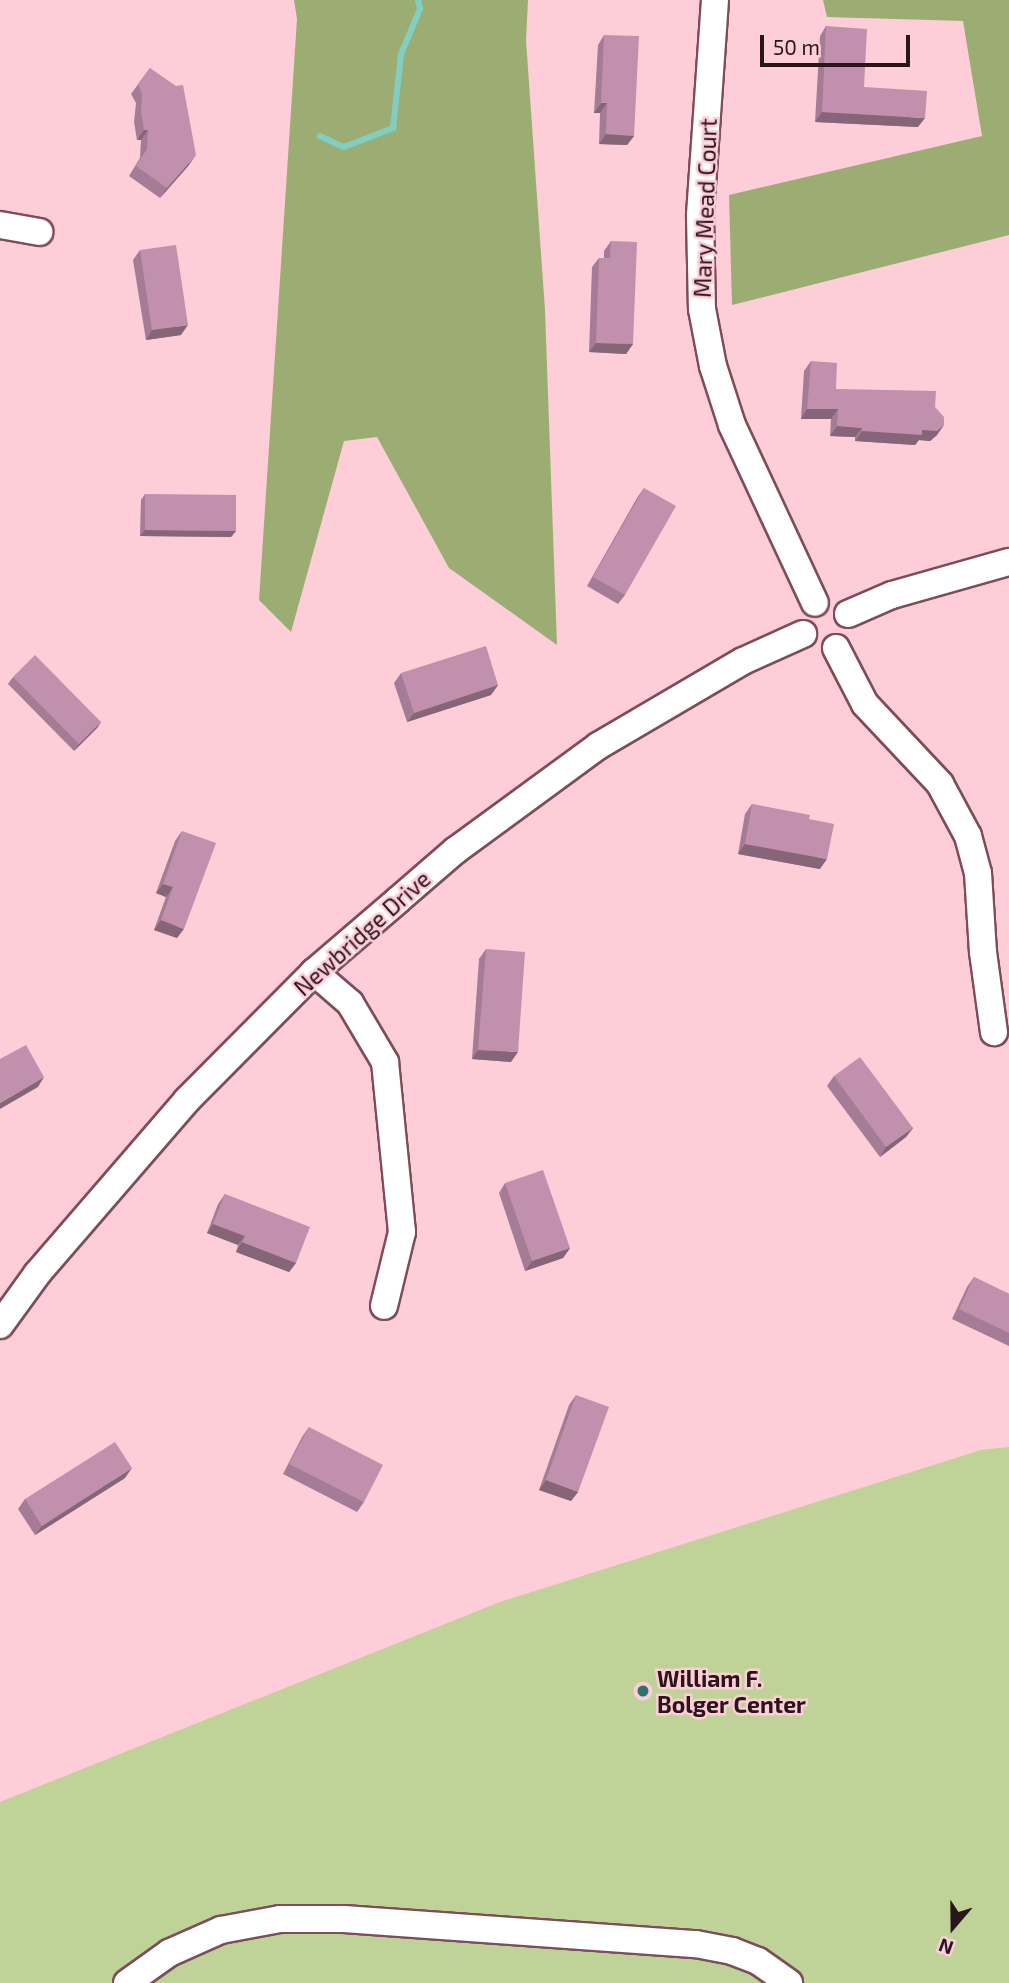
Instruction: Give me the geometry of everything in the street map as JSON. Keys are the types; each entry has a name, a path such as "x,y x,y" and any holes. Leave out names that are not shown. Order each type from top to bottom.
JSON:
{"street":[{"name":"Mary Mead Court","path":"715,0 699,216 702,309 713,366 732,425 815,603"},
{"path":"0,225 39,232"},
{"path":"848,614 892,595 1009,562"},
{"path":"815,603 837,603 848,614 848,637 836,648 820,649 813,646 803,634 802,620 815,603"},
{"name":"Newbridge Drive","path":"0,1325 37,1273 187,1100 314,972 456,850 598,746 743,661 803,634"},
{"path":"836,648 865,705 940,784 968,835 978,873 983,952 994,1032"},
{"path":"314,972 350,1003 385,1062 402,1232 384,1306"},
{"path":"127,1983 169,1953 221,1930 280,1919 331,1919 696,1944 732,1951 758,1961 789,1983"}],"green space":[{"path":"294,0 528,0 526,40 545,310 557,645 449,568 377,437 344,441 291,632 259,600 297,19"},
{"path":"823,0 1009,0 1009,235 732,305 729,195 982,136 963,21 827,17"},
{"name":"William F. Bolger Center","path":"1009,1447 1009,1983 0,1983 0,1802 500,1602 981,1450"}],"building":[{"path":"826,26 867,29 864,87 927,91 925,118 822,112"},
{"path":"604,35 639,36 634,136 606,134 607,103 601,103"},
{"path":"150,68 176,86 183,85 196,155 167,188 136,166 147,149 148,130 144,130 142,94 138,84"},
{"path":"611,241 637,242 633,344 596,343 599,258 610,258"},
{"path":"176,245 188,325 152,330 140,250"},
{"path":"811,361 837,363 836,389 936,391 935,407 944,417 944,425 937,431 922,430 922,435 862,431 862,428 837,426 838,409 807,409"},
{"path":"644,488 676,506 625,595 593,577"},
{"path":"145,494 236,495 236,531 145,530"},
{"path":"486,646 498,685 414,713 401,673"},
{"path":"35,655 101,722 79,744 13,677"},
{"path":"752,804 810,815 809,819 834,824 827,859 745,844"},
{"path":"182,831 216,843 184,929 161,920 173,887 163,884"},
{"path":"486,949 525,952 518,1052 478,1050"},
{"path":"26,1045 44,1077 0,1103 0,1059"},
{"path":"860,1057 913,1128 886,1147 834,1076"},
{"path":"543,1170 570,1248 532,1261 505,1183"},
{"path":"225,1194 310,1227 296,1263 242,1242 245,1236 213,1224"},
{"path":"974,1277 1009,1294 1009,1333 959,1309"},
{"path":"576,1395 609,1407 578,1492 546,1480"},
{"path":"309,1427 383,1465 364,1502 289,1464"},
{"path":"115,1442 132,1468 42,1526 25,1499"}],"waterway":[{"path":"320,136 344,147 393,128 401,54 420,9 418,0"}],"place":[{"name":"William F. Bolger Center","path":"643,1691"}]}
